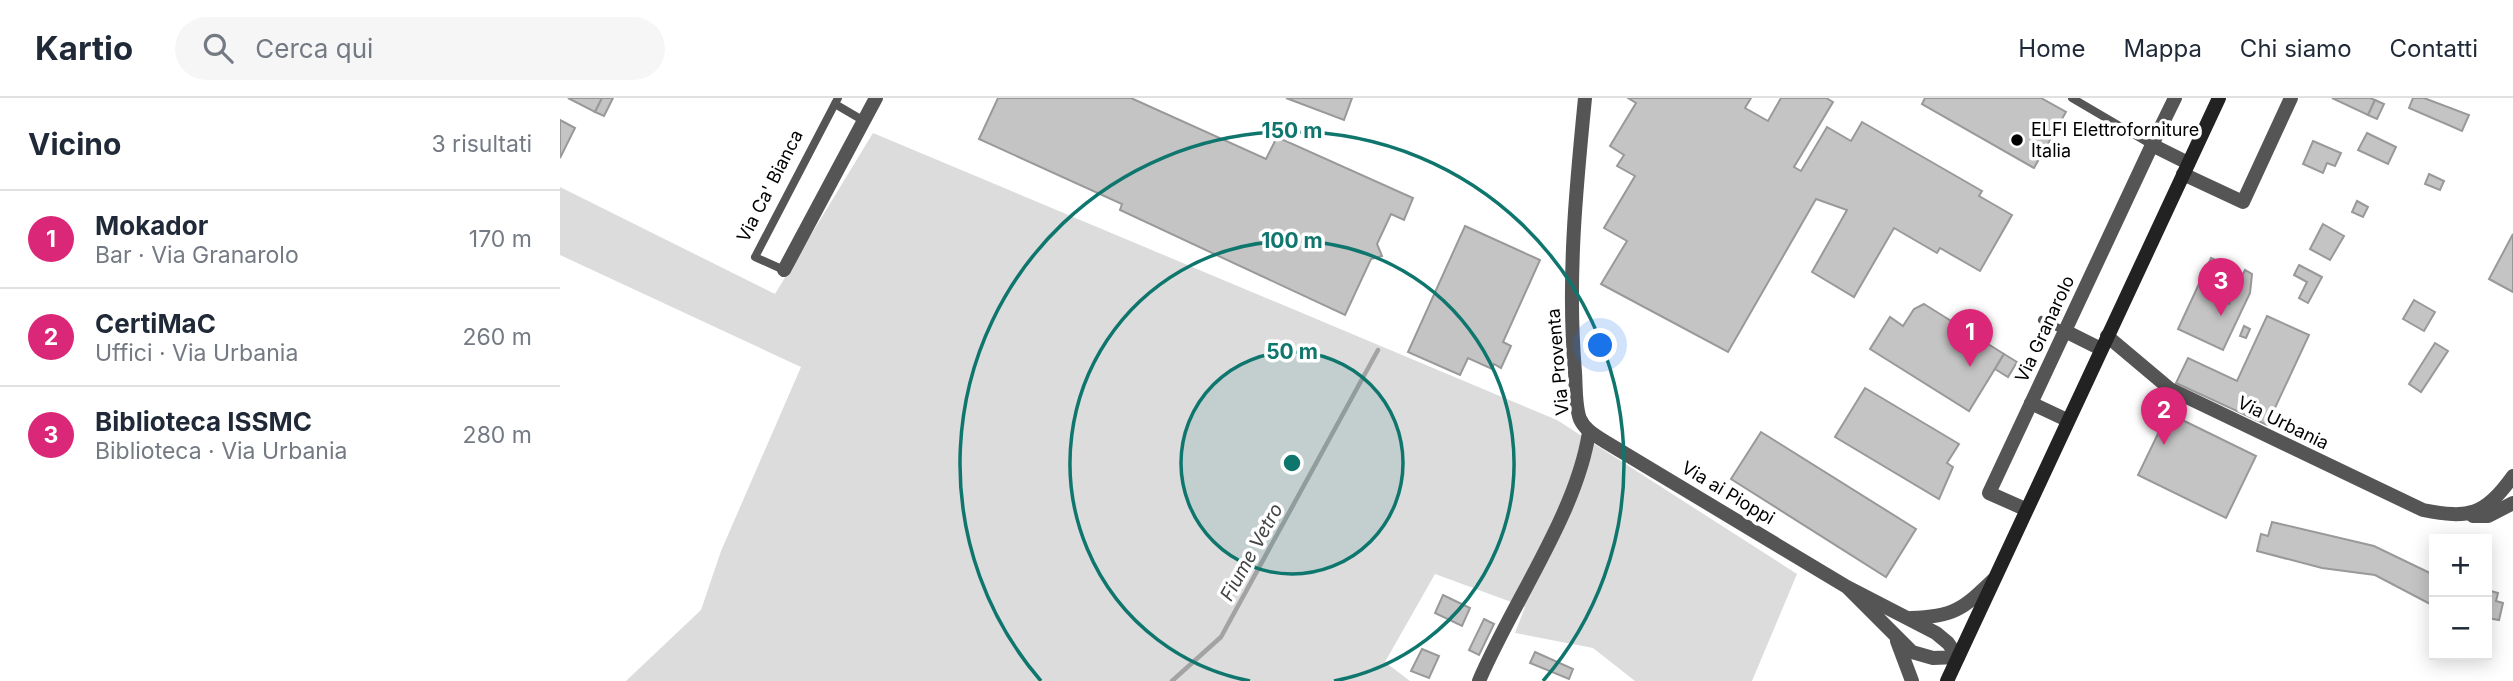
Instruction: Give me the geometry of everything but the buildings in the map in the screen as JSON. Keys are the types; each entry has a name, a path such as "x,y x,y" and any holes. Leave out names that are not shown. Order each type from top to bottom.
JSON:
{"main road":[{"path":"1947,681 2219,98"}],"street":[{"name":"Via Ca' Bianca","path":"784,270 876,98"},
{"name":"Via Proventa","path":"1479,681 1573,491 1585,455 1589,432 1580,419 1572,313 1577,178 1585,98"},
{"name":"Via Granarolo","path":"2025,509 1989,493 2175,98"},
{"path":"2152,145 2185,169 2243,202 2291,98"},
{"name":"Via Urbania","path":"2065,331 2104,342 2129,355 2170,389 2423,510 2458,517 2488,516 2513,503"},
{"path":"2031,403 2067,421"},
{"name":"Via ai Pioppi","path":"1589,432 1847,587 1909,618 1948,643 1958,657"},
{"path":"2458,517 2485,507 2513,476"},
{"path":"1909,618 1955,613 1994,580"},
{"name":"Via ai Pioppi","path":"1847,587 1912,652 1920,656 1958,657"},
{"name":"Via ai Pioppi","path":"1893,633 1912,681"}],"lane":[{"path":"2072,98 2152,145"},
{"name":"Via Ca' Bianca","path":"784,270 755,257 836,101 864,121"},
{"path":"2042,320 2065,331"}],"shaded area":[{"path":"873,133 1557,420 1797,574 1752,681 1635,681 1593,648 1515,633 1525,607 1435,574 1385,662 1410,681 626,681 701,610 721,551 801,367 560,255 560,187 775,294"}],"waterway":[{"name":"Fiume Vetro","path":"1172,681 1221,637 1378,350"}],"place":[{"name":"ELFI Elettroforniture Italia","path":"2017,140"},
{"name":"Biblioteca ISSMC","path":"2221,316"},
{"name":"Mokador","path":"1970,367"},
{"name":"CertiMaC","path":"2164,445"}]}
